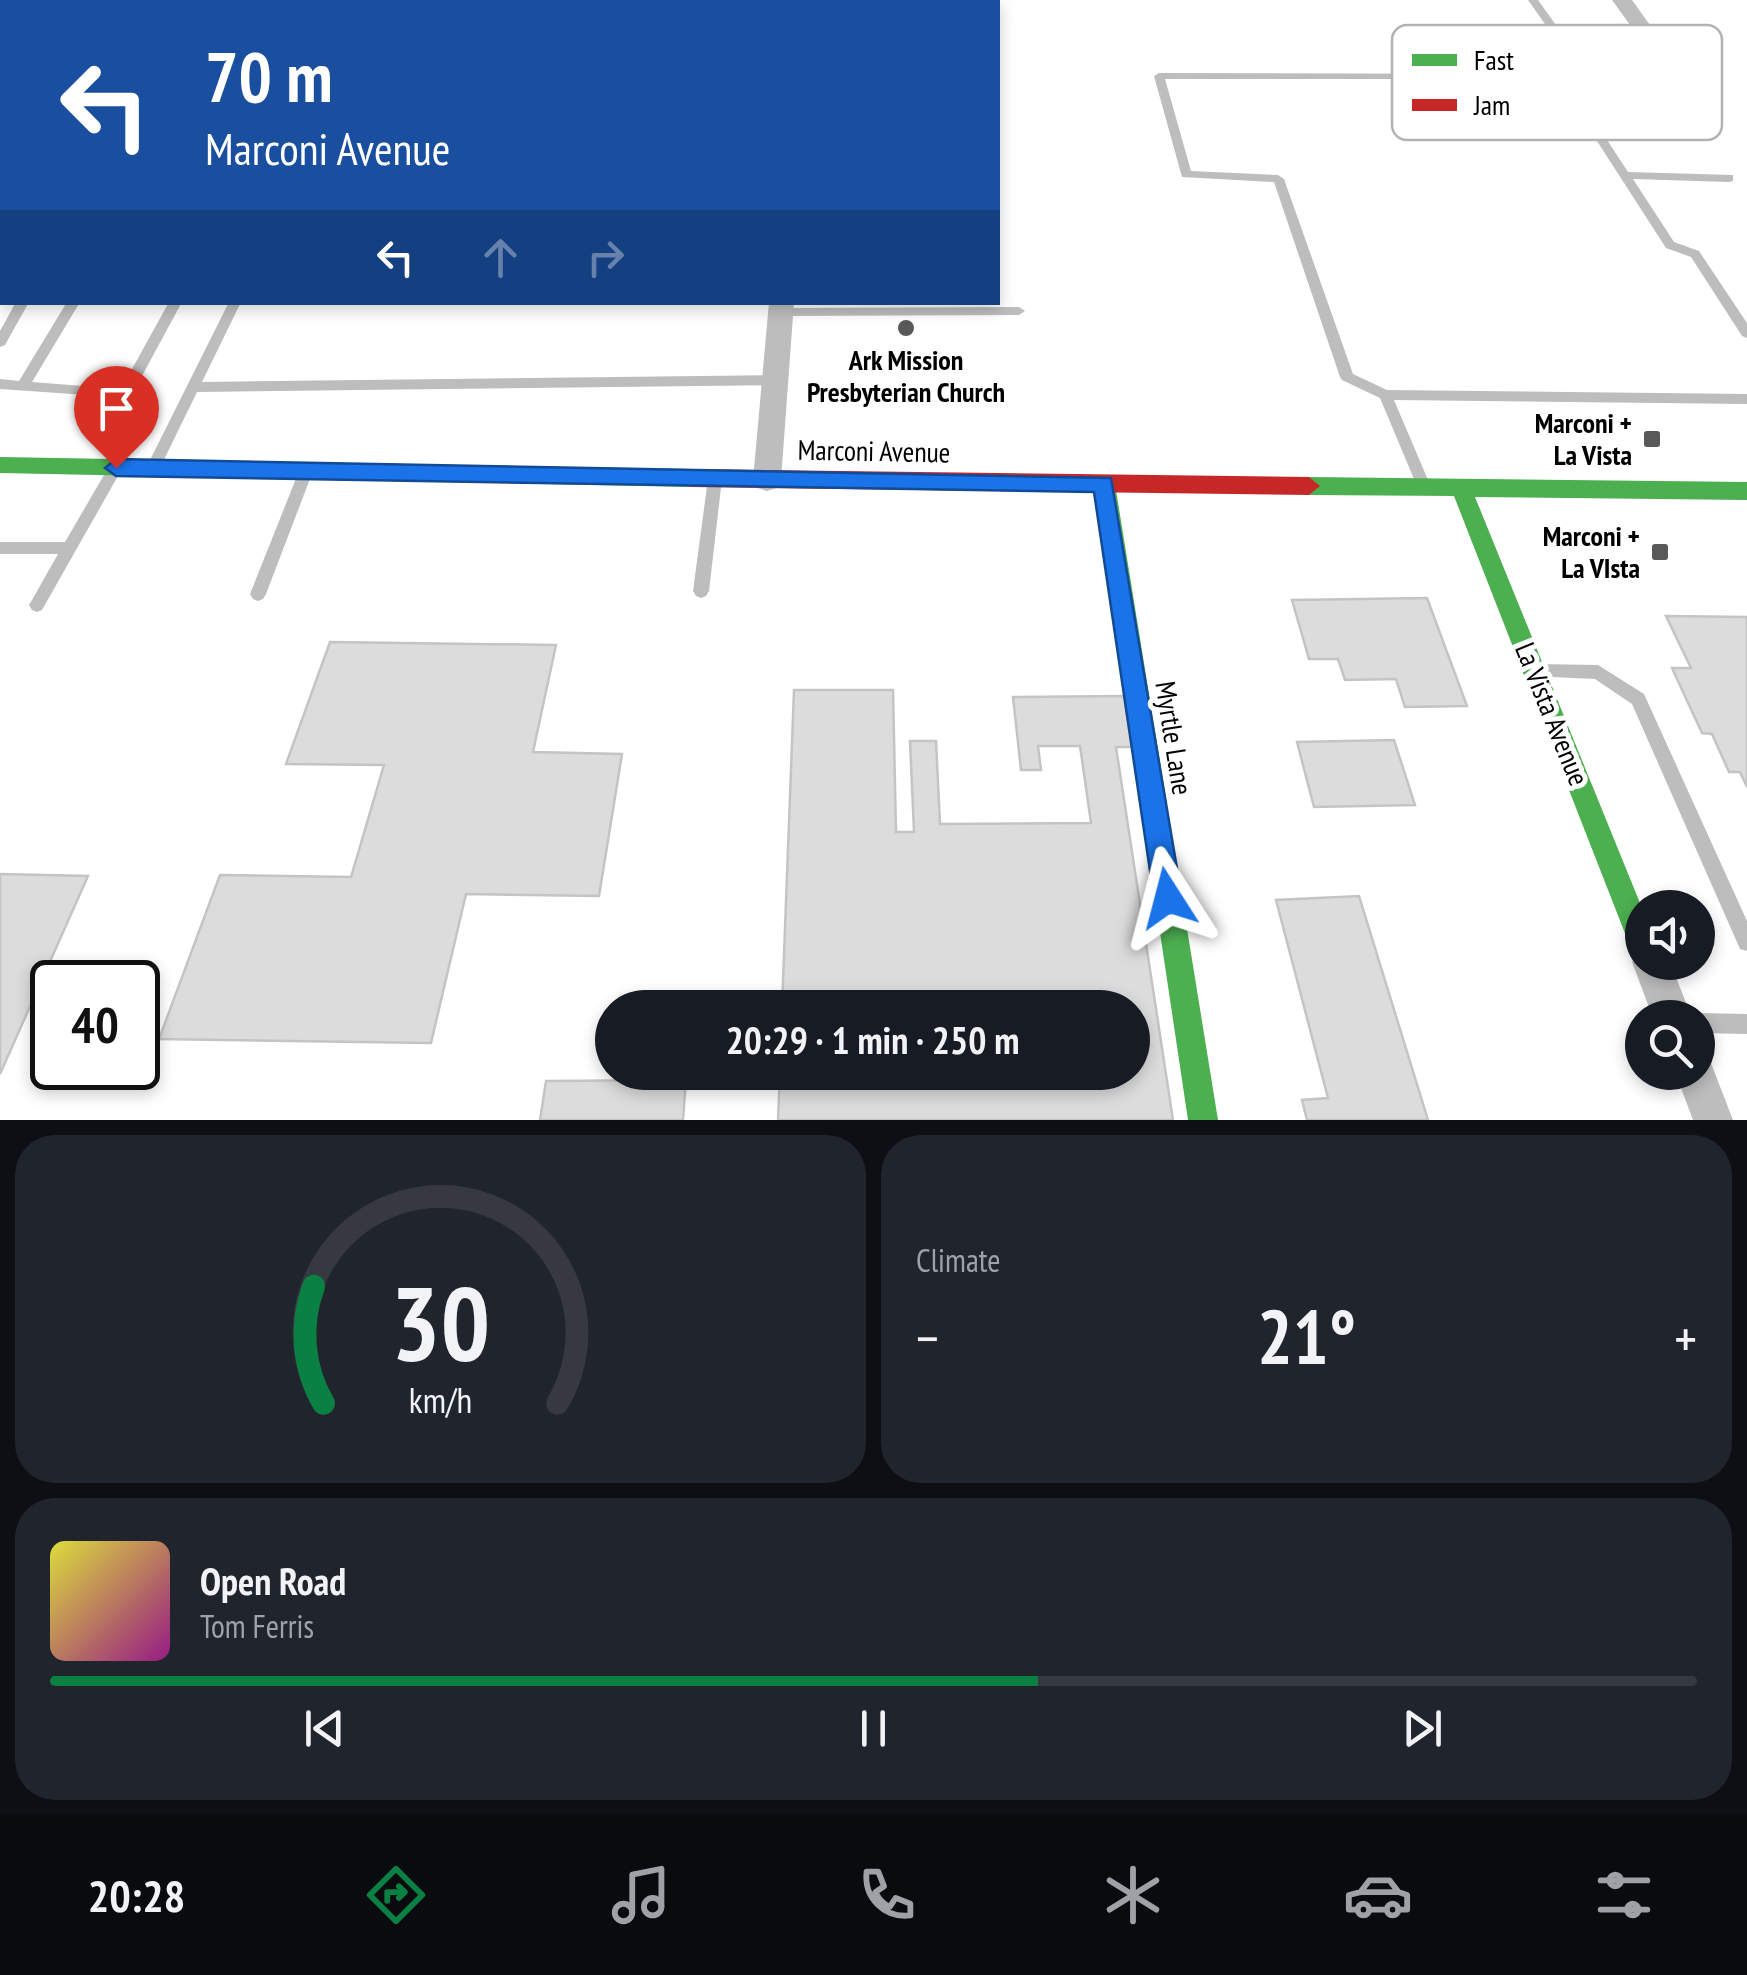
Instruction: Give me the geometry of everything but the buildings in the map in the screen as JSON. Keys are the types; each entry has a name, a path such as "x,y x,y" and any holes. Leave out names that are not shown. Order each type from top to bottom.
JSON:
{"main road":[{"name":"Marconi Avenue","path":"0,465 766,480 1747,492"},
{"name":"Myrtle Lane","path":"1104,484 1203,1120"},
{"name":"La Vista Avenue","path":"1461,488 1625,898"}],"street":[{"path":"1622,0 1640,25"},
{"path":"766,480 781,307"},
{"path":"1702,1090 1713,1120"}],"lane":[{"path":"1533,0 1550,25"},
{"path":"1392,76 1159,76 1186,174 1278,178 1347,377 1385,395 1747,399"},
{"path":"1602,140 1670,244 1695,254 1747,333"},
{"path":"1625,176 1729,178"},
{"path":"0,342 22,305"},
{"path":"22,386 72,305"},
{"path":"0,384 125,394 174,305"},
{"path":"152,468 233,305"},
{"path":"781,307 1019,311"},
{"path":"193,387 775,380"},
{"path":"1385,395 1424,487"},
{"path":"37,605 116,468"},
{"path":"258,594 306,471"},
{"path":"701,591 714,479"},
{"path":"0,548 70,548"},
{"path":"1534,671 1598,672 1638,699 1747,942"},
{"path":"1715,1023 1747,1024"}],"traffic: fast":[{"path":"0,465 691,478"},
{"path":"1104,484 1203,1120"},
{"path":"1309,486 1747,491"},
{"path":"1461,488 1625,898"}],"traffic: jam":[{"path":"691,478 1309,486"}],"place":[{"name":"Ark Mission Presbyterian Church","path":"906,328"},
{"name":"Marconi + La Vista","path":"1652,439"},
{"name":"Marconi + La VIsta","path":"1660,552"}],"route":[{"path":"116,468 1104,484 1168,898"}]}
